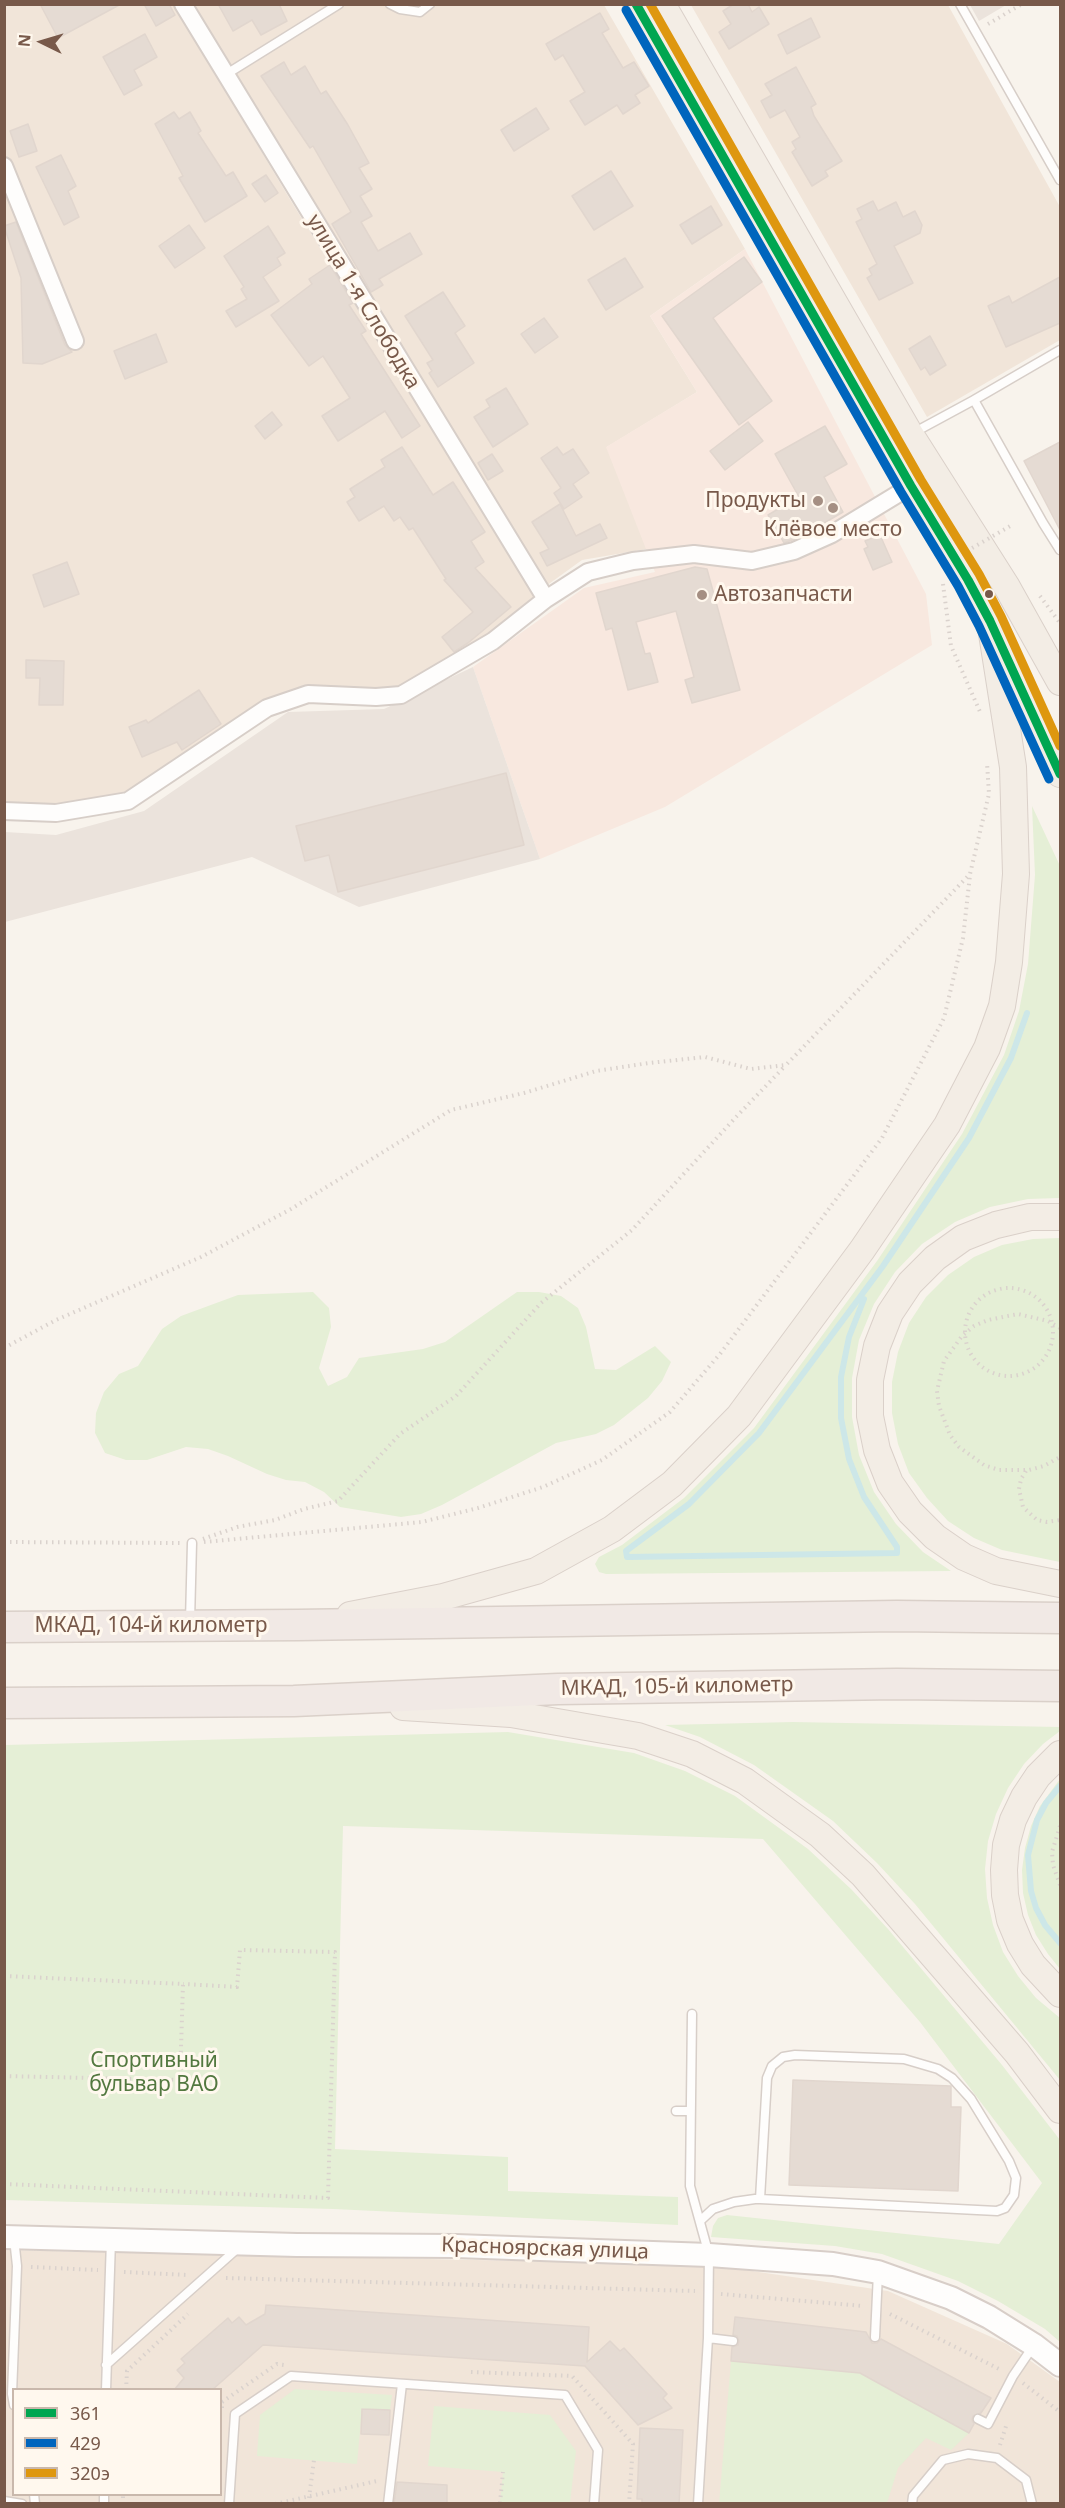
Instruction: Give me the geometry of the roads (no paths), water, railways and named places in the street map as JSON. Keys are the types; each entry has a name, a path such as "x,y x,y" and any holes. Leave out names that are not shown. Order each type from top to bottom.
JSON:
{"highway":[{"path":"298,1625 897,1616 1060,1618"},
{"name":"МКАД, 104-й километр","path":"4,1627 298,1625"},
{"name":"МКАД, 105-й километр","path":"294,1701 558,1689 897,1684 1060,1686"},
{"path":"4,1703 294,1701"}],"main road":[{"path":"636,4 911,486 968,580 990,621 1060,774"},
{"path":"662,4 910,434 1057,668"},
{"path":"298,1625 443,1597 536,1571 612,1529 672,1484 740,1416 862,1250 947,1125 987,1048 1002,1006 1009,962 1016,862 1013,767 990,621"},
{"path":"1060,1217 1030,1217 1007,1222 963,1239 935,1258 910,1284 890,1313 877,1346 870,1380 870,1416 877,1450 890,1483 910,1512 935,1537 964,1557 996,1571 1060,1584"},
{"path":"294,1701 511,1714 638,1736 692,1754 745,1781 820,1835 863,1875 1009,2044 1060,2110"},
{"path":"1060,1754 1038,1776 1024,1797 1009,1836 1004,1870 1005,1895 1010,1920 1020,1944 1033,1965 1060,1994"}],"street":[{"name":"улица 1-я Слободка","path":"183,4 546,599"},
{"path":"4,166 75,340"},
{"path":"4,811 56,813 128,801 267,708 308,694 376,697 401,694 493,641 546,599 588,572 633,561 694,554 752,561 794,551 832,534 911,486"},
{"name":"Красноярская улица","path":"9,2237 456,2246 709,2255 833,2264 878,2272 951,2298 1034,2344 1060,2365"}],"lane":[{"path":"225,75 339,4"},
{"path":"390,4 400,9 420,12 430,4"},
{"path":"960,4 1060,180"},
{"path":"910,434 1060,350"},
{"path":"974,400 1060,550"},
{"path":"190,1626 192,1543"},
{"path":"692,2014 690,2186 709,2255 708,2338 698,2504"},
{"path":"700,2221 713,2209 734,2202 760,2199 997,2211 1005,2208 1014,2195 1016,2178 1009,2161 971,2099 952,2078 938,2069 904,2059 795,2055 783,2057 772,2066 767,2078 760,2199"},
{"path":"676,2110 690,2111"},
{"path":"9,2237 16,2266 12,2388"},
{"path":"106,2388 111,2239"},
{"path":"106,2365 244,2243"},
{"path":"875,2337 878,2272"},
{"path":"708,2338 733,2341"},
{"path":"978,2419 988,2424 1013,2376 1034,2344"},
{"path":"229,2504 235,2414 291,2376 565,2395 598,2450 594,2504"},
{"path":"388,2504 402,2384"},
{"path":"912,2504 913,2496 943,2460 968,2454 997,2458 1026,2480 1032,2504"},
{"path":"4,2501 22,2504"}],"waterway":[{"path":"864,1299 849,1337 841,1377 841,1418 849,1459 864,1497 897,1547 897,1553 627,1557 626,1551 689,1504 759,1433 883,1266 969,1138 1011,1058 1027,1013"},
{"path":"1060,1786 1046,1803 1037,1820 1028,1855 1031,1891 1036,1908 1045,1925 1060,1943"}],"place":[{"name":"Продукты","path":"818,501"},
{"name":"Клёвое место","path":"833,508"},
{"name":"Автозапчасти","path":"702,595"}],"park label":[{"name":"Спортивный бульвар ВАО","path":"154,2073"}]}
